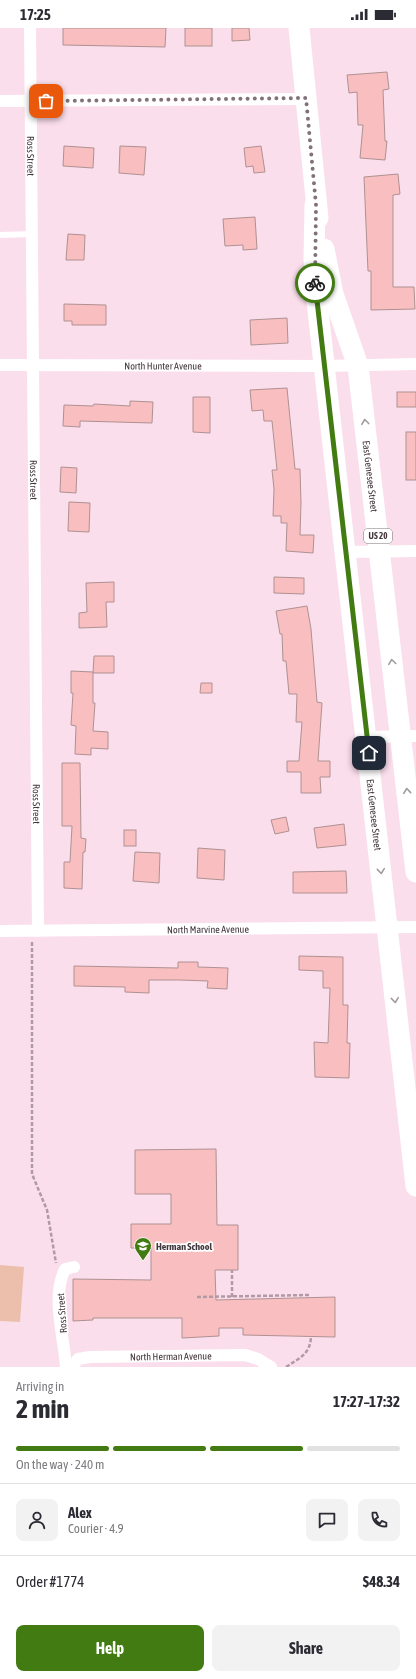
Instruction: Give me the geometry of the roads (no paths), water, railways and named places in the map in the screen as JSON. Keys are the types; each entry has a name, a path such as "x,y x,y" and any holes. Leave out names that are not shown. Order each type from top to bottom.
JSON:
{"highway":[{"name":"East Genesee Street","path":"299,28 316,205 333,294 358,366 379,551 409,736 416,872"},
{"name":"East Genesee Street","path":"316,205 315,280 416,1185"}],"street":[{"name":"Ross Street","path":"30,28 35,931"},
{"path":"0,101 306,98"},
{"name":"North Hunter Avenue","path":"0,365 358,366 416,364"},
{"path":"345,552 416,551"},
{"path":"367,737 409,736"},
{"name":"North Marvine Avenue","path":"0,931 416,927"},
{"name":"Ross Street","path":"66,1367 59,1310 60,1280 65,1269 74,1267"},
{"name":"North Herman Avenue","path":"72,1367 78,1359 90,1357 245,1355 258,1359 271,1367"}],"lane":[{"path":"0,235 32,234"}],"place":[{"name":"Herman School","path":"143,1261"}]}
